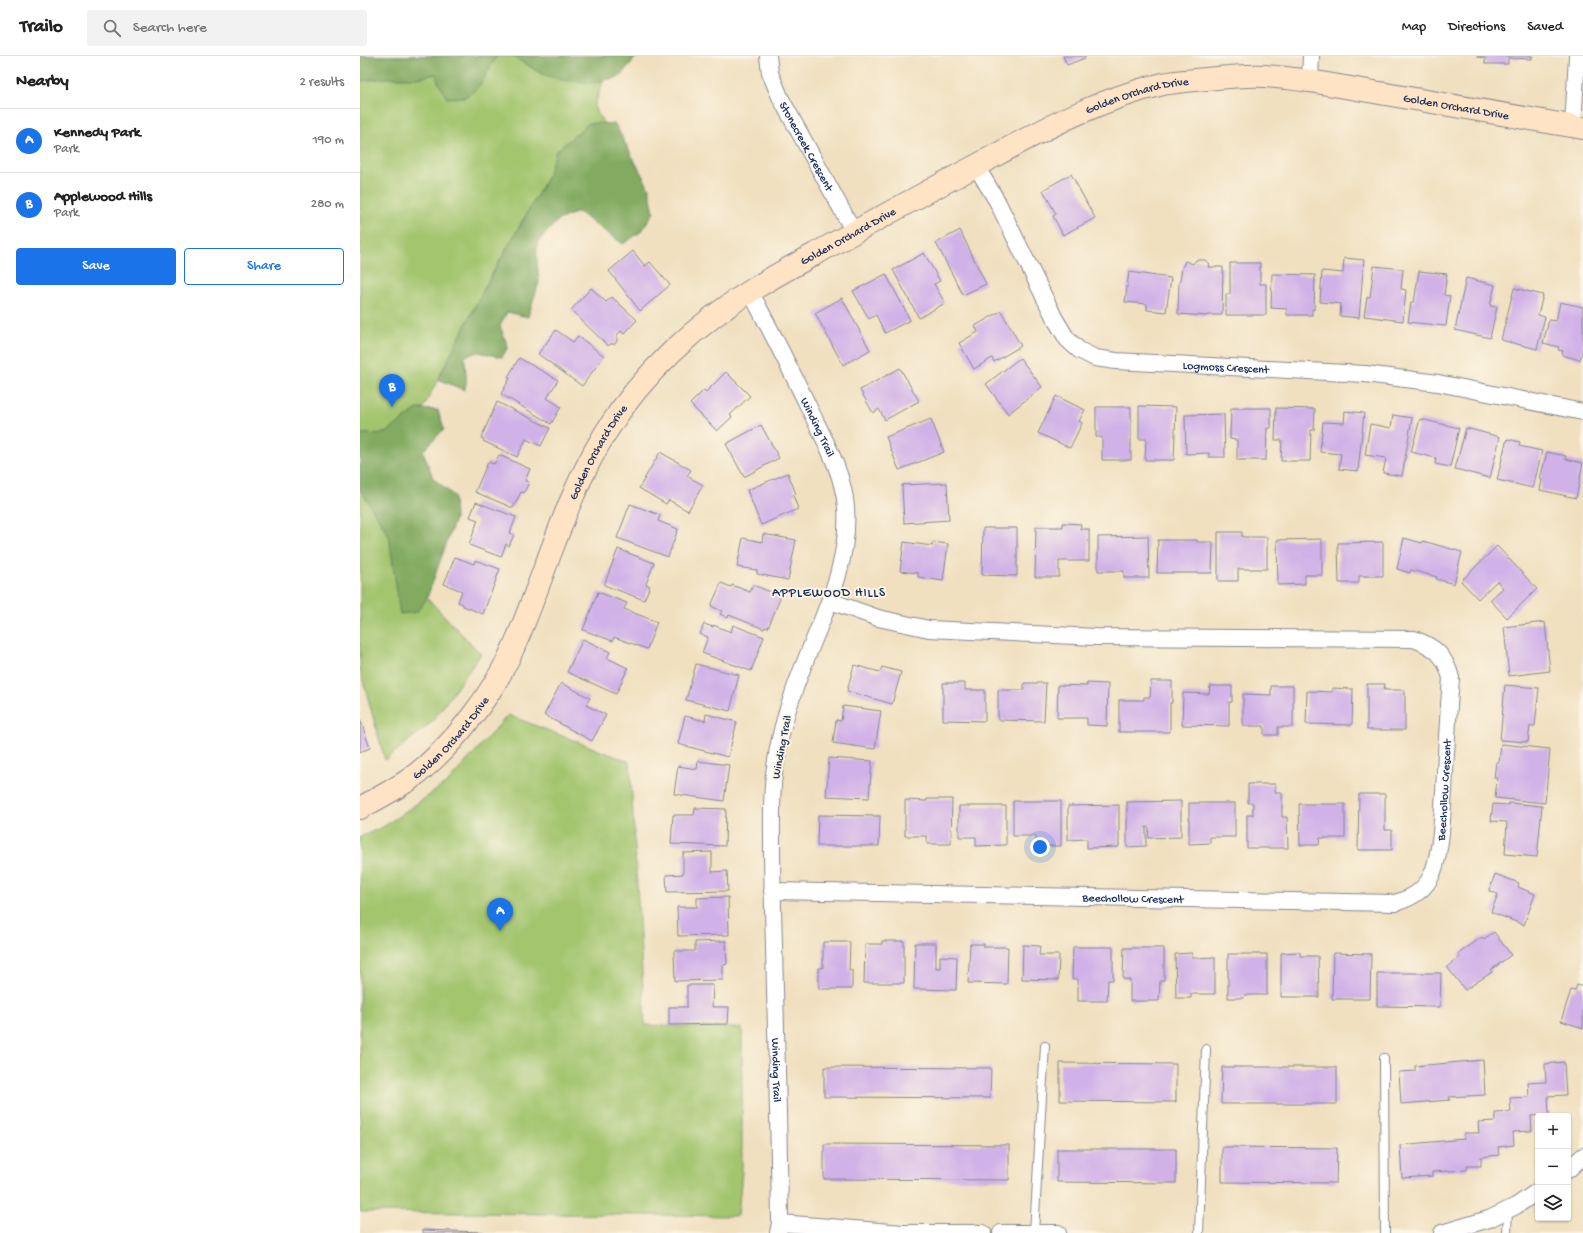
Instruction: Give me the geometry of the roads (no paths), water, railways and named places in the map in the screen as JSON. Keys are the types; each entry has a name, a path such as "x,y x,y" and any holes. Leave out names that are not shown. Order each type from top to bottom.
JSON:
{"street":[{"name":"Stonecreek Crescent","path":"768,56 770,73 781,99 854,232"},
{"path":"1310,81 1311,56"},
{"path":"1577,56 1578,127"},
{"name":"Golden Orchard Drive","path":"360,808 392,791 412,778 434,757 477,709 496,680 514,647 561,523 592,455 628,400 651,372 690,336 750,291 854,232 1057,122 1113,98 1165,83 1222,77 1251,76 1310,81 1578,127"},
{"name":"Logmoss Crescent","path":"976,166 997,202 1067,338 1079,350 1095,358 1116,361 1365,374 1438,383 1583,412"},
{"name":"Winding Trail","path":"750,291 834,458 843,484 846,509 845,538 839,571 830,601 792,696 780,738 774,769 772,806 772,891 779,1118 779,1228"},
{"name":"Beechollow Crescent","path":"772,891 1395,903 1407,900 1418,894 1426,884 1433,872 1440,838 1451,678 1448,666 1440,654 1429,645 1414,640 1096,637 929,629 878,618 830,601"},
{"path":"1571,1167 1583,1156"},
{"path":"1442,1233 1489,1219 1535,1193"},
{"path":"779,1228 815,1225 903,1233 983,1233"},
{"path":"1001,1233 1058,1233"}],"lane":[{"path":"1034,1232 1045,1046"},
{"path":"1199,1233 1206,1049"},
{"path":"1384,1058 1385,1233"},
{"path":"1507,1233 1508,1209"}],"place":[{"name":"Applewood Hills","path":"392,407"},
{"name":"Kennedy Park","path":"500,931"}],"district":[{"name":"APPLEWOOD HILLS","path":"829,591"}]}
